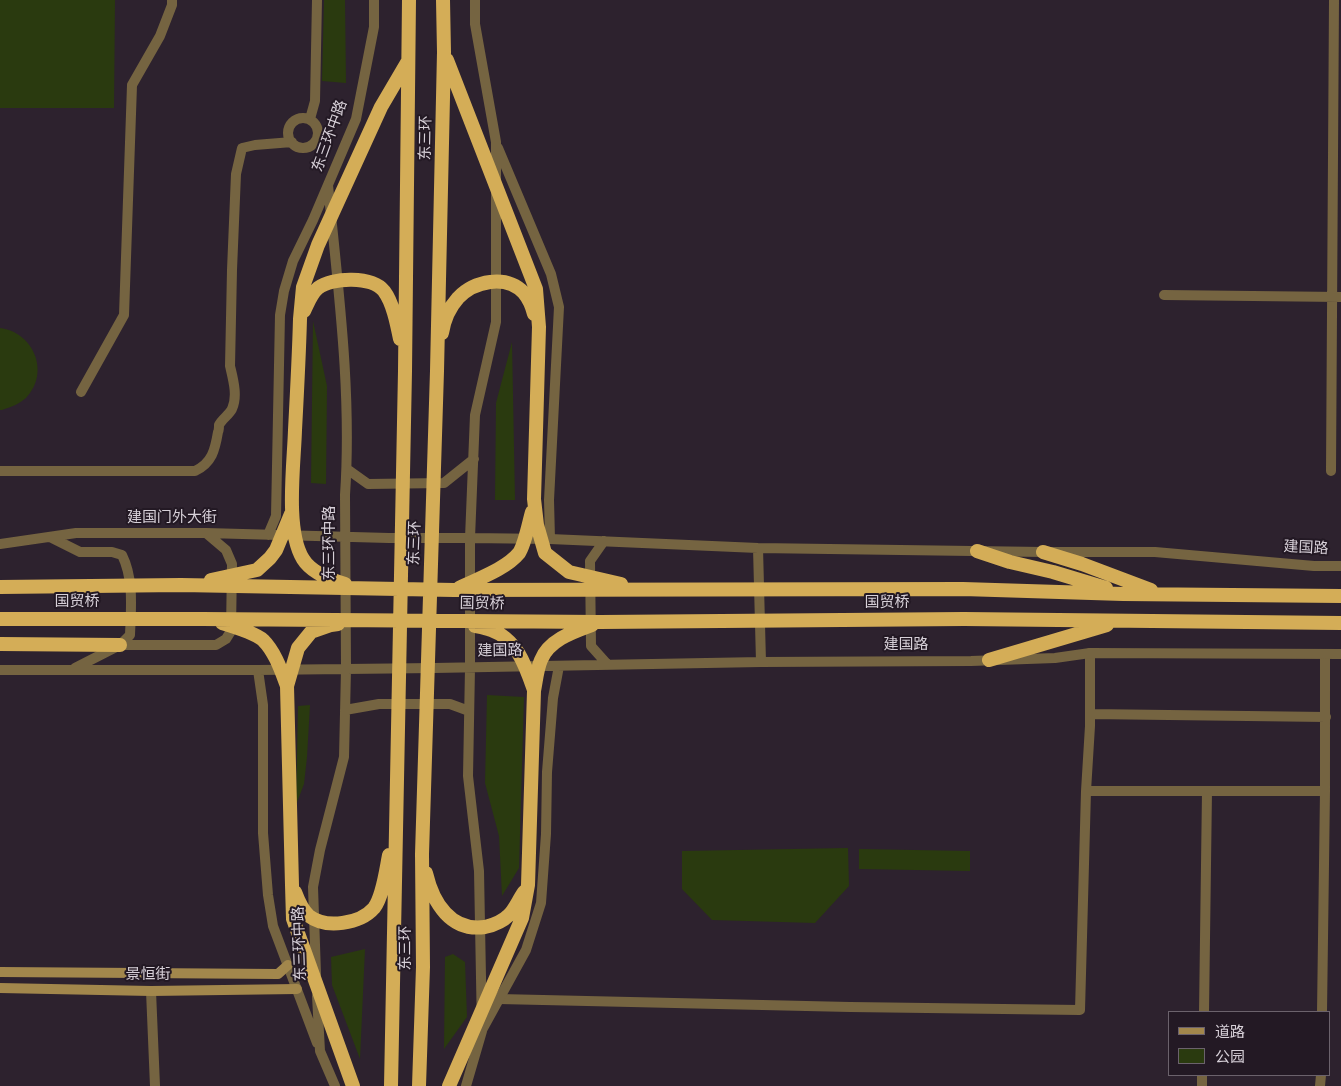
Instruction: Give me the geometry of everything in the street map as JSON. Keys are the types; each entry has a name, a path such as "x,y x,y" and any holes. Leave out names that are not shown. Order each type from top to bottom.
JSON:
{"highway":[{"name":"东三环","path":"391,1086 405,371 409,0"},
{"name":"东三环","path":"419,1086 423,967 422,854 437,371 444,52 443,0"},
{"path":"444,52 536,289 538,327 534,499 537,525 545,553 568,572 648,589"},
{"path":"366,588 337,582 315,571 304,560 297,546 292,511 300,318 303,287 318,245 381,107 408,60"},
{"path":"300,318 312,295 324,285 357,279 373,283 383,290 392,308 398,327 405,371"},
{"path":"437,371 444,325 450,309 458,298 472,287 492,282 504,282 515,286 524,293 530,302 538,327"},
{"path":"454,590 489,574 508,563 520,552 528,528 534,499"},
{"path":"181,586 257,570 276,550 292,511"},
{"path":"977,551 1123,594 1341,596"},
{"path":"1043,552 1082,564 1161,594"},
{"name":"国贸桥","path":"0,586 181,586 454,590 964,589 1123,594"},
{"name":"国贸桥","path":"0,619 600,622 964,619 1120,621"},
{"path":"202,619 233,626 262,639 278,660 287,686"},
{"path":"353,1086 293,919 287,686 298,648 312,632 331,625 362,620"},
{"path":"454,620 492,630 507,639 519,653 534,691"},
{"path":"989,660 1120,621 1341,623"},
{"path":"449,1086 522,918 528,885 534,691 540,662 546,651 560,639 572,632 600,622"},
{"path":"0,644 120,645"},
{"path":"292,885 308,916 321,922 345,923 361,918 374,908 378,898 396,825"},
{"path":"422,854 434,896 444,912 452,920 464,927 491,926 501,922 510,914 528,885"}],"main road":[{"name":"景恒街","path":"0,972 278,974 288,965"},
{"name":"景恒街","path":"0,988 151,991 296,989"}],"street":[{"path":"81,392 124,315 132,85 160,36 172,5 172,0"},
{"path":"310,119 314,102 317,0"},
{"name":"东三环中路","path":"335,1086 320,1052 313,887 320,850 344,757 346,669 345,495 348,408 328,185 356,119 374,27 374,0"},
{"path":"475,0 476,24 496,142 496,322 475,415 470,538 468,776 479,871 482,1031"},
{"path":"1330,471 1336,297 1334,0"},
{"path":"300,118 310,119 316,126 318,135 316,139 310,146 296,145 292,142 288,133 292,124 300,118"},
{"path":"0,471 195,470 203,467 214,452 219,425 232,408 234,394 234,380 230,366 232,270 236,174 242,148 292,142"},
{"path":"496,142 551,274 559,307 549,500 550,539"},
{"path":"268,535 276,516 280,315 293,261 314,220 328,185"},
{"path":"1164,295 1336,297"},
{"path":"347,469 368,484 444,483 474,459"},
{"name":"建国门外大街","path":"0,544 76,533 206,533 389,538 470,538"},
{"path":"120,645 216,645 226,639 231,631 232,564 226,550 206,533"},
{"path":"50,537 80,552 112,552 122,555 130,582 130,635 120,645 72,669"},
{"name":"建国路","path":"470,538 550,539 758,548 1156,552 1314,566 1341,566"},
{"path":"604,541 590,561 591,646 608,665"},
{"path":"758,548 760,662"},
{"path":"499,999 822,1007 1080,1010 1090,714 1090,653"},
{"name":"建国路","path":"346,669 989,660 1055,658 1090,653 1341,654"},
{"path":"1322,1011 1326,717 1325,654"},
{"path":"466,1086 482,1031 526,950 541,903 546,834 547,772 553,698 559,666"},
{"path":"0,670 346,669"},
{"path":"258,670 263,705 263,833 268,895 273,926 320,1052"},
{"path":"345,710 379,704 450,704 469,711"},
{"path":"1090,714 1326,717"},
{"path":"1086,791 1325,791"},
{"path":"1204,1011 1207,791"},
{"path":"151,991 155,1086"}],"green space":[{"path":"0,0 115,0 114,108 0,108"},
{"path":"324,0 345,0 346,83 322,81"},
{"path":"313,321 327,386 326,484 311,483"},
{"path":"0,328 12,331 22,337 35,355 37,365 37,377 33,388 26,398 2,410 0,410"},
{"path":"512,342 515,500 495,500 496,403"},
{"path":"487,695 524,697 519,868 502,896 499,836 485,783"},
{"path":"310,705 304,784 296,805 298,706"},
{"path":"848,848 849,886 815,923 712,920 682,889 682,851"},
{"path":"859,849 970,851 970,871 859,869"},
{"path":"365,949 360,1059 332,985 331,957"},
{"path":"453,954 465,962 467,1017 444,1049 445,957"}]}
